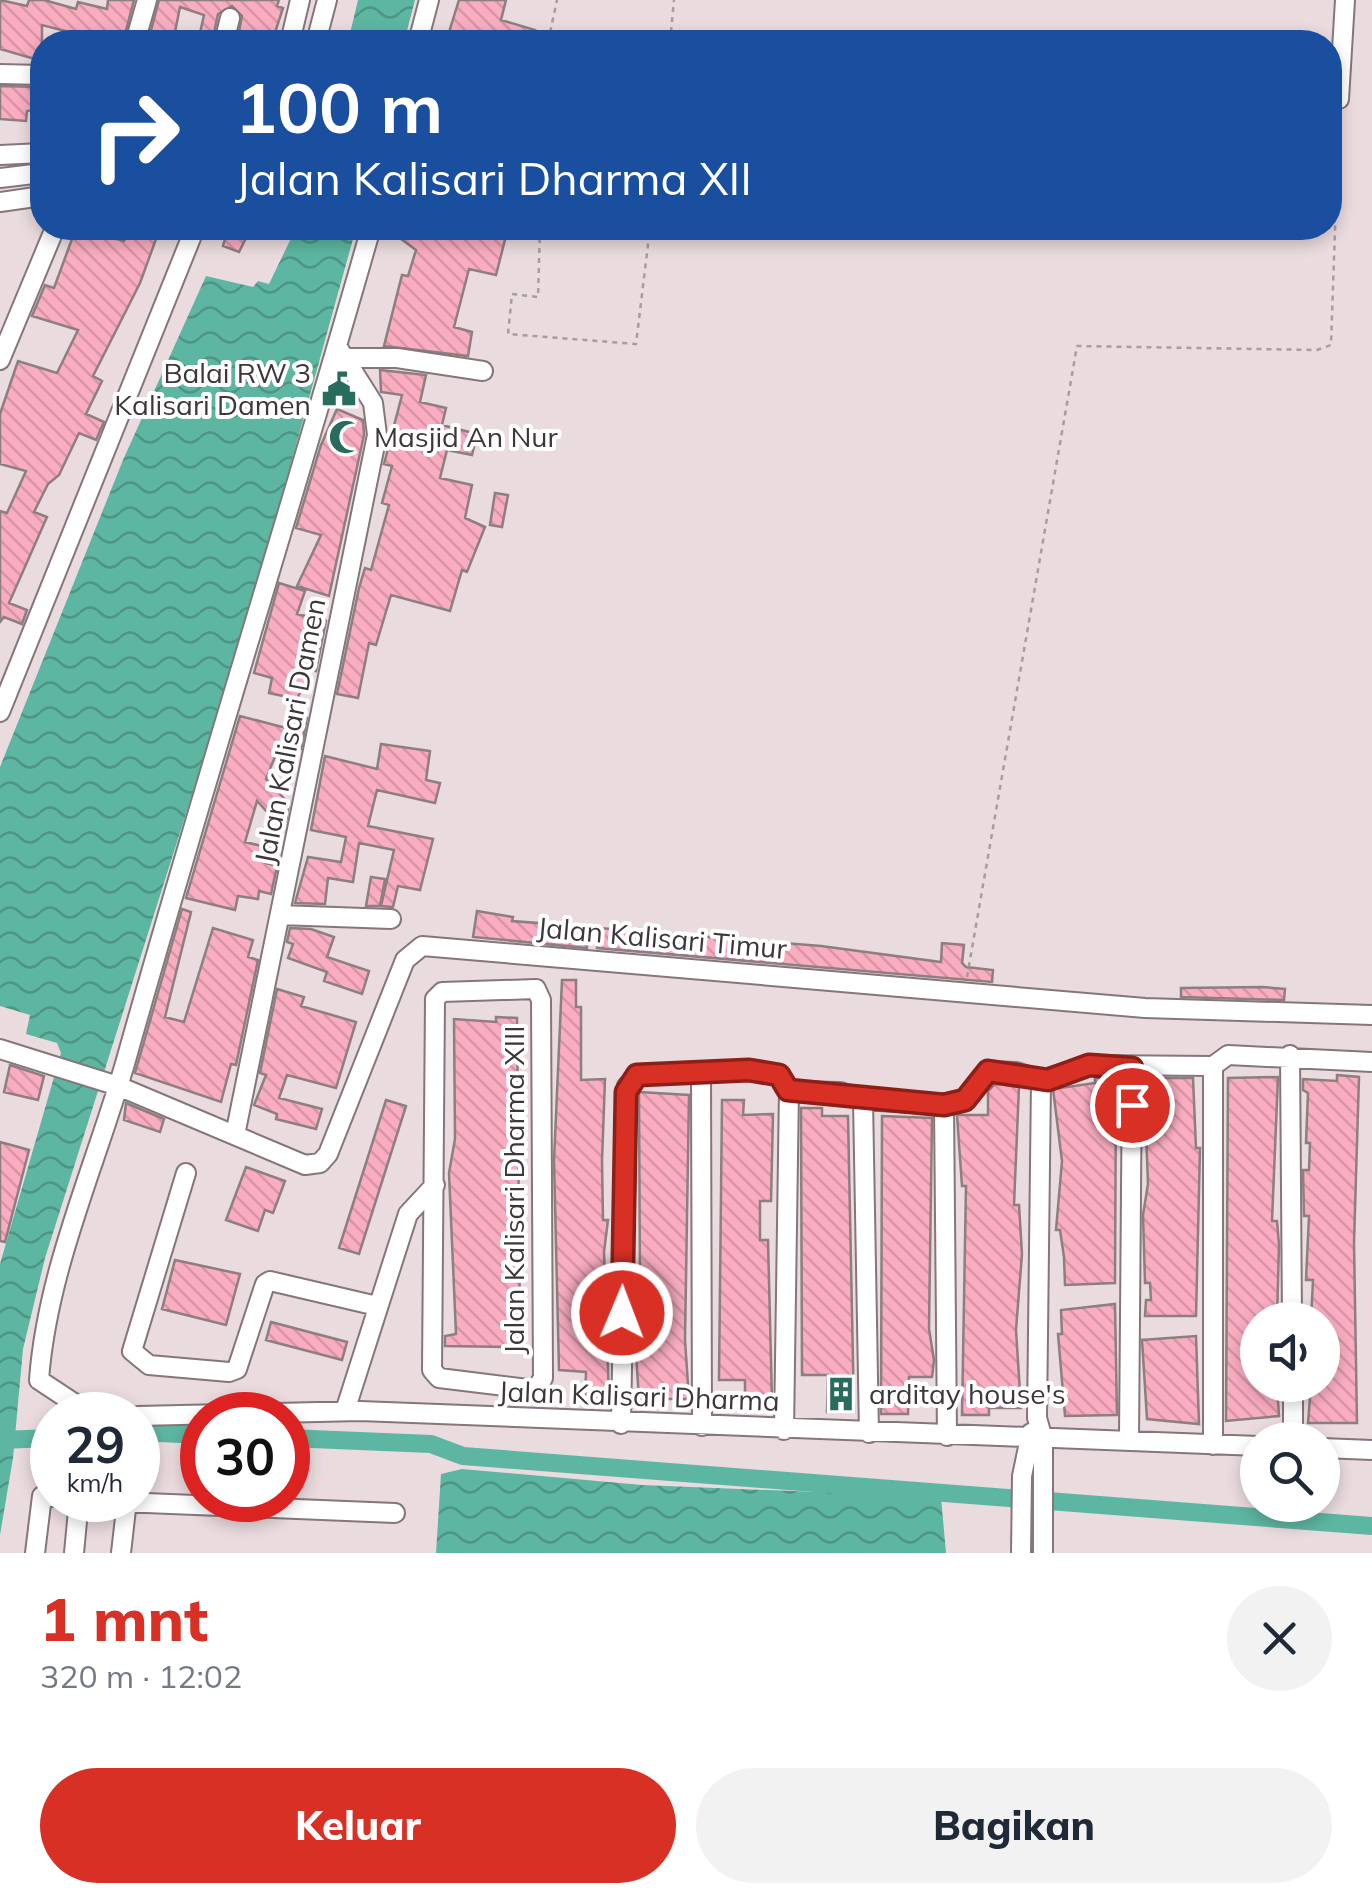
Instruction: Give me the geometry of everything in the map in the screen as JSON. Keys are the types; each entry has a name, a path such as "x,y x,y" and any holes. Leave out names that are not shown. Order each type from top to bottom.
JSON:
{"street":[{"path":"139,30 147,0"},
{"path":"293,30 300,0"},
{"path":"319,30 327,0"},
{"path":"421,30 429,0"},
{"path":"1342,53 1345,0"},
{"path":"227,30 230,18"},
{"path":"0,74 30,75"},
{"path":"0,155 30,154"},
{"path":"0,178 30,174"},
{"path":"0,202 30,198"},
{"path":"0,360 50,240"},
{"path":"0,712 191,240"},
{"name":"Jalan Kalisari Damen","path":"52,1392 45,1388 39,1375 66,1247 209,764 342,352 368,240"},
{"path":"342,352 484,371"},
{"name":"Jalan Kalisari Damen","path":"235,1135 378,435 373,402 342,352"},
{"path":"280,915 391,919"},
{"name":"Jalan Kalisari Timur","path":"2,1057 44,1064 112,1084 304,1165 320,1163 328,1154 406,960 422,946 1144,1008 1372,1015"},
{"name":"Jalan Kalisari Dharma XIII","path":"536,989 542,1000 542,1378 537,1388 434,1376 435,1185 436,997 442,992 536,989"},
{"path":"788,1090 944,1105 962,1101 982,1074 1001,1070 1041,1080 1089,1065 1213,1066 1228,1055 1290,1055 1372,1062"},
{"path":"1290,1055 1292,1302"},
{"path":"1212,1445 1213,1066"},
{"path":"1129,1440 1132,1068"},
{"path":"701,1072 702,1426"},
{"path":"621,1424 627,1086 637,1075 769,1072 783,1078 788,1090 784,1430"},
{"path":"1021,1553 1037,1418 1041,1080"},
{"path":"863,1100 869,1432"},
{"path":"944,1105 947,1436"},
{"path":"186,1173 132,1351 138,1360 229,1372 237,1369 265,1284 270,1281 378,1306"},
{"path":"344,1411 408,1214 435,1185"},
{"name":"Jalan Kalisari Dharma","path":"160,1415 344,1411 1240,1446"},
{"path":"1340,1449 1372,1450"},
{"path":"1031,1476 1043,1553"},
{"path":"160,1502 395,1512"},
{"path":"35,1553 39,1522"},
{"path":"74,1553 76,1522"},
{"path":"121,1553 124,1522"}],"path":[{"path":"551,30 557,0"},
{"path":"671,30 674,0"},
{"path":"540,240 538,298 512,294 508,334 636,344 649,240"},
{"path":"965,992 1076,346 1316,350 1331,345 1335,240"}],"water":[{"path":"358,0 415,0 407,30 351,30"},
{"path":"290,240 353,240 250,612 45,1258 23,1349 13,1458 0,1535 0,1264 61,1053 57,1043 26,1034 30,1015 0,1006 0,767 123,460 206,276 253,287 258,281 269,284"},
{"path":"462,1469 642,1485 941,1497 946,1553 436,1553 441,1474"}],"building":[{"path":"0,0 27,6 29,0 44,0 76,9 78,2 107,9 108,0 134,0 126,30 61,30 42,25 42,30 30,30 30,58 0,49"},
{"path":"159,0 279,0 277,6 283,8 276,30 239,30 242,16 232,6 218,14 215,30 201,30 204,15 180,7 175,30 151,30"},
{"path":"459,0 506,0 501,20 535,30 450,30"},
{"path":"0,86 30,87 26,121 0,119"},
{"path":"72,240 156,240 140,283 93,376 102,381 86,414 104,422 96,440 79,433 59,475 48,484 34,512 47,517 9,603 27,610 22,624 4,617 0,622 0,511 7,513 26,471 0,464 0,414 18,361 57,373 78,330 32,316 45,285 54,288"},
{"path":"225,240 245,240 239,252 223,246"},
{"path":"402,240 505,240 496,275 469,269 454,327 472,332 468,356 384,346 402,275 408,276 416,250"},
{"path":"380,370 426,375 420,402 446,408 442,425 477,434 472,455 447,450 440,478 472,485 465,518 485,527 467,572 462,570 450,611 391,595 376,645 369,643 358,698 337,694 359,588 365,568 371,570 389,505 382,503 392,466 384,464 402,395 381,392"},
{"path":"337,409 363,420 364,435 329,596 297,586 321,535 296,528 321,445"},
{"path":"495,493 508,495 502,527 490,525"},
{"path":"279,583 305,591 297,614 326,621 316,671 311,669 297,699 269,693 272,678 254,673"},
{"path":"290,713 307,718 301,749 280,744 266,779 289,804 286,821 280,826 257,801 245,842 270,848 266,863 277,866 271,894 259,891 258,899 238,896 235,910 186,898 240,716 286,728"},
{"path":"381,744 430,751 426,780 440,783 435,803 377,790 368,826 433,839 420,890 398,886 393,907 381,906 394,850 359,843 353,882 328,878 325,904 295,903 308,857 341,862 346,837 311,830 325,756 377,769"},
{"path":"371,877 385,879 380,906 366,906"},
{"path":"182,909 191,912 165,1017 184,1022 213,928 253,940 248,957 258,960 236,1065 231,1064 221,1102 135,1073"},
{"path":"477,911 513,917 512,921 564,925 563,938 587,940 587,948 473,937"},
{"path":"290,928 311,929 334,937 327,957 369,971 362,994 324,981 327,972 288,958 293,944 287,942"},
{"path":"599,928 821,946 941,962 942,943 964,945 962,963 966,967 993,970 992,982 597,948"},
{"path":"562,980 576,980 576,1007 581,1007 581,1080 605,1079 602,1161 603,1220 608,1220 604,1252 609,1398 585,1398 586,1372 559,1370 554,1161"},
{"path":"1181,988 1285,989 1284,1000 1181,997"},
{"path":"277,989 304,997 301,1006 356,1022 336,1088 287,1075 279,1098 322,1109 316,1129 276,1119 277,1114 254,1105 266,1075 260,1073"},
{"path":"496,1017 517,1018 520,1326 516,1347 445,1346 445,1336 456,1334 449,1173 455,1139 454,1019 496,1022"},
{"path":"10,1065 44,1076 38,1100 4,1092"},
{"path":"1337,1075 1359,1077 1354,1243 1357,1423 1308,1422 1310,1402 1340,1402 1340,1302 1312,1302 1313,1280 1306,1280 1309,1216 1304,1216 1303,1170 1309,1170 1310,1143 1306,1143 1308,1093 1303,1090 1303,1079 1337,1081"},
{"path":"1278,1077 1272,1221 1277,1221 1279,1245 1277,1302 1240,1302 1240,1402 1278,1402 1279,1416 1226,1421 1228,1078"},
{"path":"1095,1078 1116,1078 1115,1283 1065,1285 1060,1230 1056,1230 1062,1161 1053,1089 1095,1083"},
{"path":"1144,1078 1193,1078 1196,1148 1200,1148 1196,1316 1145,1316 1146,1300 1151,1300 1150,1283 1145,1283 1143,1215 1148,1184"},
{"path":"995,1084 1019,1086 1014,1205 1019,1205 1022,1254 1016,1330 1021,1408 989,1408 989,1415 962,1415 966,1186 962,1186 957,1115 988,1115 988,1091"},
{"path":"639,1092 689,1095 685,1340 689,1399 639,1399 635,1338 640,1287"},
{"path":"386,1100 406,1106 359,1254 339,1248"},
{"path":"722,1100 744,1100 743,1115 773,1114 771,1201 760,1201 760,1240 768,1240 772,1401 745,1401 745,1380 719,1380"},
{"path":"126,1103 164,1119 160,1132 124,1120"},
{"path":"801,1108 822,1108 822,1116 848,1116 854,1412 827,1412 828,1375 802,1375"},
{"path":"882,1116 932,1118 929,1329 934,1360 932,1377 909,1377 908,1414 881,1414"},
{"path":"0,1142 29,1150 5,1242 0,1241"},
{"path":"246,1167 285,1181 273,1213 265,1210 258,1231 226,1220"},
{"path":"175,1260 240,1274 226,1325 162,1309"},
{"path":"1115,1304 1117,1415 1065,1416 1058,1334 1062,1334 1061,1310"},
{"path":"271,1322 347,1342 342,1360 266,1340"},
{"path":"1196,1336 1199,1424 1147,1419 1142,1340"}],"waterway":[{"path":"160,1433 180,1434"},
{"path":"0,1440 30,1439"},
{"path":"310,1439 431,1444 463,1456 1372,1526"}],"place":[{"name":"Balai RW 3 Kalisari Damen","path":"339,389"},
{"name":"Masjid An Nur","path":"346,437"},
{"name":"arditay house's","path":"841,1394"}],"route":[{"path":"622,1313 626,1092 628,1082 637,1075 749,1070 779,1075 788,1090 944,1105 965,1100 988,1071 1016,1072 1048,1080 1089,1065 1114,1065 1132,1068 1132,1105"}]}
